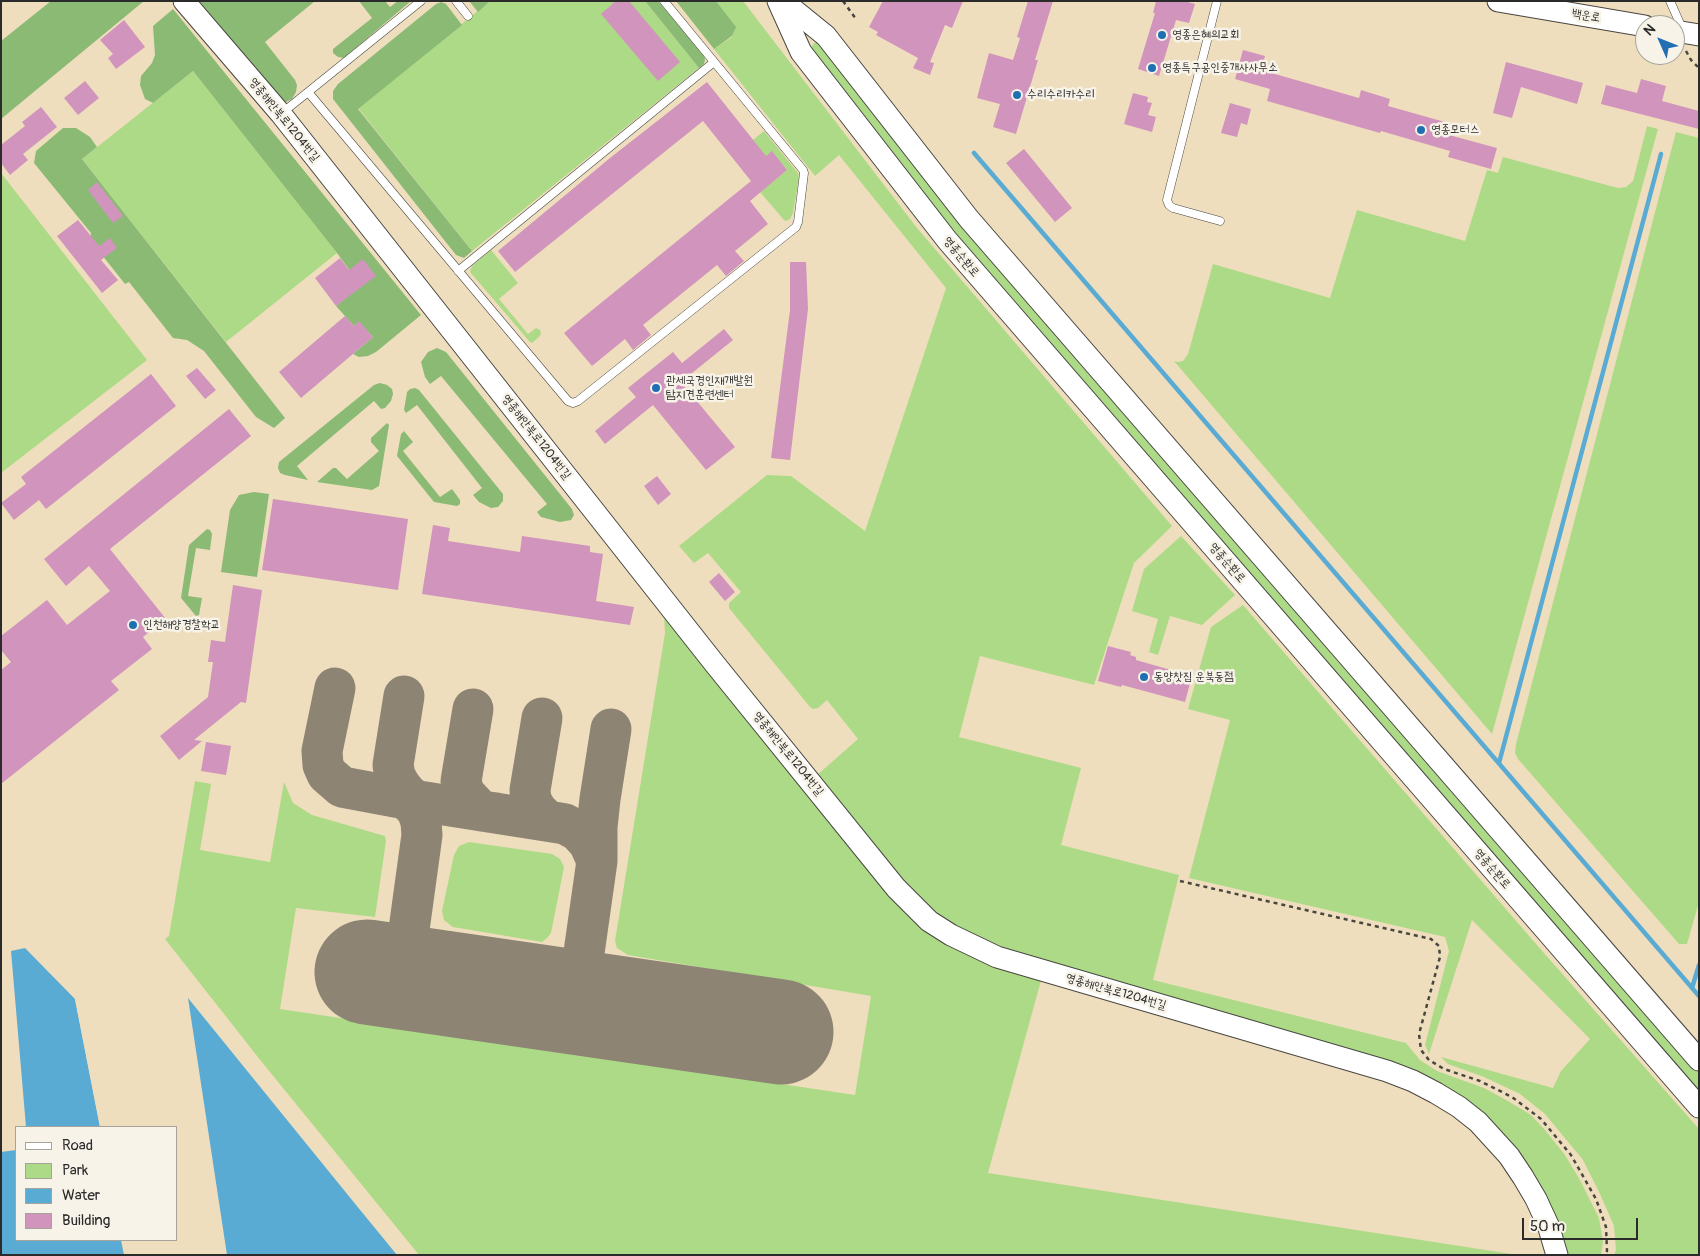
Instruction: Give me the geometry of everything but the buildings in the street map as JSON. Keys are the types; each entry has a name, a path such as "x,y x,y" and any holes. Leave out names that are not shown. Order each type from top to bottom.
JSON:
{"main road":[{"name":"영종해안북로1204번길","path":"184,1 281,114 714,663 896,888 929,921 950,935 997,957 1386,1071 1413,1081 1436,1093 1459,1107 1478,1122 1509,1156 1536,1199 1548,1225 1558,1255"},
{"name":"영종순환로","path":"778,1 801,52 947,240 1699,1107"},
{"path":"783,1 826,36 970,219 1699,1060"},
{"name":"백운로","path":"1498,1 1635,24"}],"lane":[{"path":"281,114 421,1"},
{"path":"456,1 468,16"},
{"path":"308,92 568,402 573,403 796,227 803,170 664,1"},
{"path":"1217,1 1167,200 1173,208 1220,221"},
{"path":"1670,1 1686,33"},
{"path":"458,271 714,62"}],"path":[{"path":"843,1 856,19"},
{"path":"1180,881 1431,939 1440,946 1440,956 1419,1034 1421,1050 1429,1060 1444,1069 1480,1081 1512,1097 1541,1119 1571,1154 1596,1199 1606,1227 1607,1251 1605,1255"}],"green space":[{"path":"51,1 144,1 1,119 1,41"},
{"path":"199,1 315,1 265,42 295,80 297,85 296,92 292,99 282,104"},
{"path":"359,1 385,1 390,7 398,1 411,1 344,58 338,57 333,53 333,49 372,18"},
{"path":"469,1 490,1 478,12"},
{"path":"490,1 645,1 699,68 472,251 358,108"},
{"path":"645,1 658,1 704,55 704,64 699,68"},
{"path":"676,1 716,1 736,27 732,36 714,49"},
{"path":"716,1 743,1 917,228 1172,526 1134,563 1094,685 980,656 959,737 1081,768 1061,845 1179,875 1153,980 1406,1043 1420,1060 1437,1071 1484,1088 1531,1115 1565,1155 1599,1218 1603,1242 1601,1255 1567,1255 1555,1216 1470,1107 973,940 920,905 816,776 858,739 827,700 818,708 813,709 810,707 729,608 729,603 741,592 708,553 694,563 679,546 767,475 791,476 865,531 946,288 839,155 815,176 714,49 732,37 735,27"},
{"path":"441,2 446,4 462,25 358,109 472,251 464,258 456,255 333,99 333,91 338,84 436,4"},
{"path":"173,9 421,315 376,352 368,356 359,357 353,354 373,337 359,322 354,326 336,306 361,286 193,71 153,103 145,99 140,85 141,76 152,63 155,55 153,26"},
{"path":"818,42 1699,1070 1699,1095 963,247 810,49 814,43"},
{"path":"193,71 337,253 226,342 82,159"},
{"path":"1647,126 1658,129 1492,734 1174,361 1183,361 1188,354 1213,264 1330,298 1357,210 1465,241 1487,170 1498,173 1503,157 1618,188 1626,187 1633,181"},
{"path":"63,128 76,128 90,137 97,147 82,159 285,418 274,428 256,417 204,351 187,340 173,338 129,282 125,284 90,240 91,233 34,163 36,151"},
{"path":"764,131 798,173 799,178 793,213 790,219 786,221 760,192 787,170 772,152 745,173 732,157"},
{"path":"1676,132 1699,138 1699,902 1687,944 1679,944 1518,759 1515,753"},
{"path":"1,173 147,360 1,473"},
{"path":"491,250 518,283 499,299 528,334 536,328 540,330 540,336 532,343 470,272 472,266"},
{"path":"437,348 446,352 572,509 574,515 571,520 560,522 541,517 537,512 547,504 441,376 430,384 425,377 421,362 428,352"},
{"path":"380,383 392,389 391,401 385,408 381,409 374,401 297,466 308,480 280,473 278,468 279,462 374,385"},
{"path":"415,388 419,390 503,494 503,501 498,507 491,508 479,502 473,495 482,488 417,405 406,413 404,410 407,392"},
{"path":"387,423 389,425 379,486 372,490 317,482 333,468 336,468 347,479 379,451 371,442 371,438"},
{"path":"404,431 413,442 403,451 440,497 452,489 460,500 460,504 457,506 434,502 397,456 401,434"},
{"path":"254,492 269,494 257,577 221,572 230,510 239,495"},
{"path":"207,529 212,534 210,550 196,548 188,596 202,598 199,615 196,616 181,598 189,545"},
{"path":"1181,536 1235,595 1202,625 1170,616 1158,655 1149,652 1158,619 1132,611 1144,569"},
{"path":"1243,605 1699,1129 1699,1255 1614,1255 1616,1250 1614,1226 1600,1194 1583,1160 1545,1114 1520,1094 1484,1077 1448,1064 1441,1057 1553,1088 1561,1071 1590,1039 1472,920 1429,1054 1425,1045 1449,951 1445,937 1189,878 1230,720 1188,709 1211,627"},
{"path":"664,616 882,885 1042,977 988,1173 1518,1255 419,1255 261,1061 165,939 169,936 195,781 211,784 200,850 270,862 284,782 293,803 312,815 385,836 386,841 375,917 296,908 280,1009 855,1095 871,996 628,955 617,948 615,941 665,633"},
{"path":"469,842 552,854 560,859 564,867 551,933 542,942 453,927 444,920 442,911 454,855 459,846"}],"water":[{"path":"25,948 75,999 100,1126 26,1126 11,951"},
{"path":"188,998 352,1200 397,1255 227,1255"},
{"path":"15,1150 15,1241 121,1241 124,1255 1,1255 1,1152"}],"pier":[{"path":"74,994 77,998 102,1126 100,1126"}],"waterway":[{"path":"974,153 1699,996"},
{"path":"1499,763 1661,154"},
{"path":"1692,988 1699,965"}],"taxiway":[{"path":"335,688 322,751 323,765 327,774 342,787 565,824 578,831 589,843 597,861"},
{"path":"404,696 393,765 395,776 400,785 416,801"},
{"path":"473,709 461,781 464,793 481,811 497,813"},
{"path":"542,718 530,790 531,801 538,812 548,821 565,824"},
{"path":"577,1002 597,861 597,827 611,729"},
{"path":"406,799 417,810 421,822 422,835 408,937 408,950 416,970 428,980"}],"runway":[{"path":"367,972 781,1032"}],"place":[{"name":"영종은혜의교회","path":"1162,35"},
{"name":"영종특구공인중개사사무소","path":"1152,68"},
{"name":"수리수리카수리","path":"1017,95"},
{"name":"영종모터스","path":"1421,130"},
{"name":"관세국경인재개발원 탐지견훈련센터","path":"656,388"},
{"name":"인천해양경찰학교","path":"133,625"},
{"name":"동양찻집 운북동점","path":"1144,677"}]}
